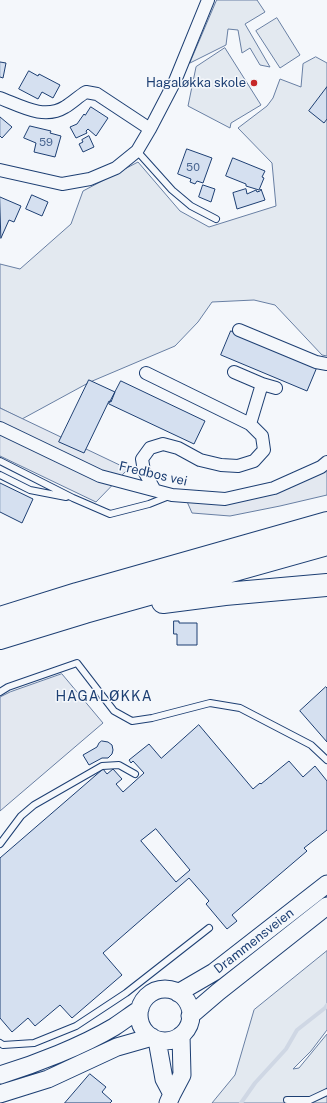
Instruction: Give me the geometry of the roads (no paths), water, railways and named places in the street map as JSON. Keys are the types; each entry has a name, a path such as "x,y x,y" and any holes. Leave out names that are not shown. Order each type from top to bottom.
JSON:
{"highway":[{"path":"0,618 85,592 327,523"},
{"path":"0,638 85,612 327,544"},
{"path":"85,612 226,594 327,585"}],"main road":[{"name":"Drammensveien","path":"178,993 214,972 327,884"},
{"name":"Drammensveien","path":"190,1016 327,906"},
{"path":"0,1094 48,1079 117,1047 155,1038 168,1040 181,1035 187,1028 190,1016 187,1002 178,993 166,989 154,991 144,999 139,1017 145,1032 155,1038 164,1079 170,1098"},
{"path":"0,1075 36,1063 78,1045 115,1026 140,1009"},
{"path":"170,1098 182,1075 181,1035"}],"street":[{"path":"0,170 62,184 90,179 116,168 137,151 175,81 208,0"},
{"path":"0,98 32,111 51,112 65,107 86,92 97,94 150,129"},
{"path":"239,330 316,362 327,364"},
{"path":"234,372 262,384 276,388"},
{"path":"146,373 250,424 262,436 264,450 254,461 238,466 221,466 200,460 178,448 163,444 150,448 142,459 144,471 154,489"},
{"path":"250,424 262,384"},
{"name":"Fredbos vei","path":"0,428 100,476 154,489 172,495 225,499 274,488 321,467 327,462"}],"lane":[{"path":"137,151 172,190 190,206 216,220"},
{"path":"0,461 73,498 110,514 149,504 172,495"},
{"path":"0,475 30,490 73,498"},
{"path":"0,692 8,687 77,663 114,711 132,721 152,718 210,704 240,708 311,745 327,760"},
{"path":"0,844 21,816 34,805 102,766 119,766 135,774"},
{"path":"0,1043 3,1045 34,1043 76,1026 126,993 209,928"},
{"path":"287,1100 310,1100 327,1092"}],"waterway":[{"path":"241,1103 255,1083 286,1049 297,1030 327,1005"}],"place":[{"name":"Hagaløkka skole","path":"254,83"}],"district":[{"name":"HAGALØKKA","path":"104,697"}]}
